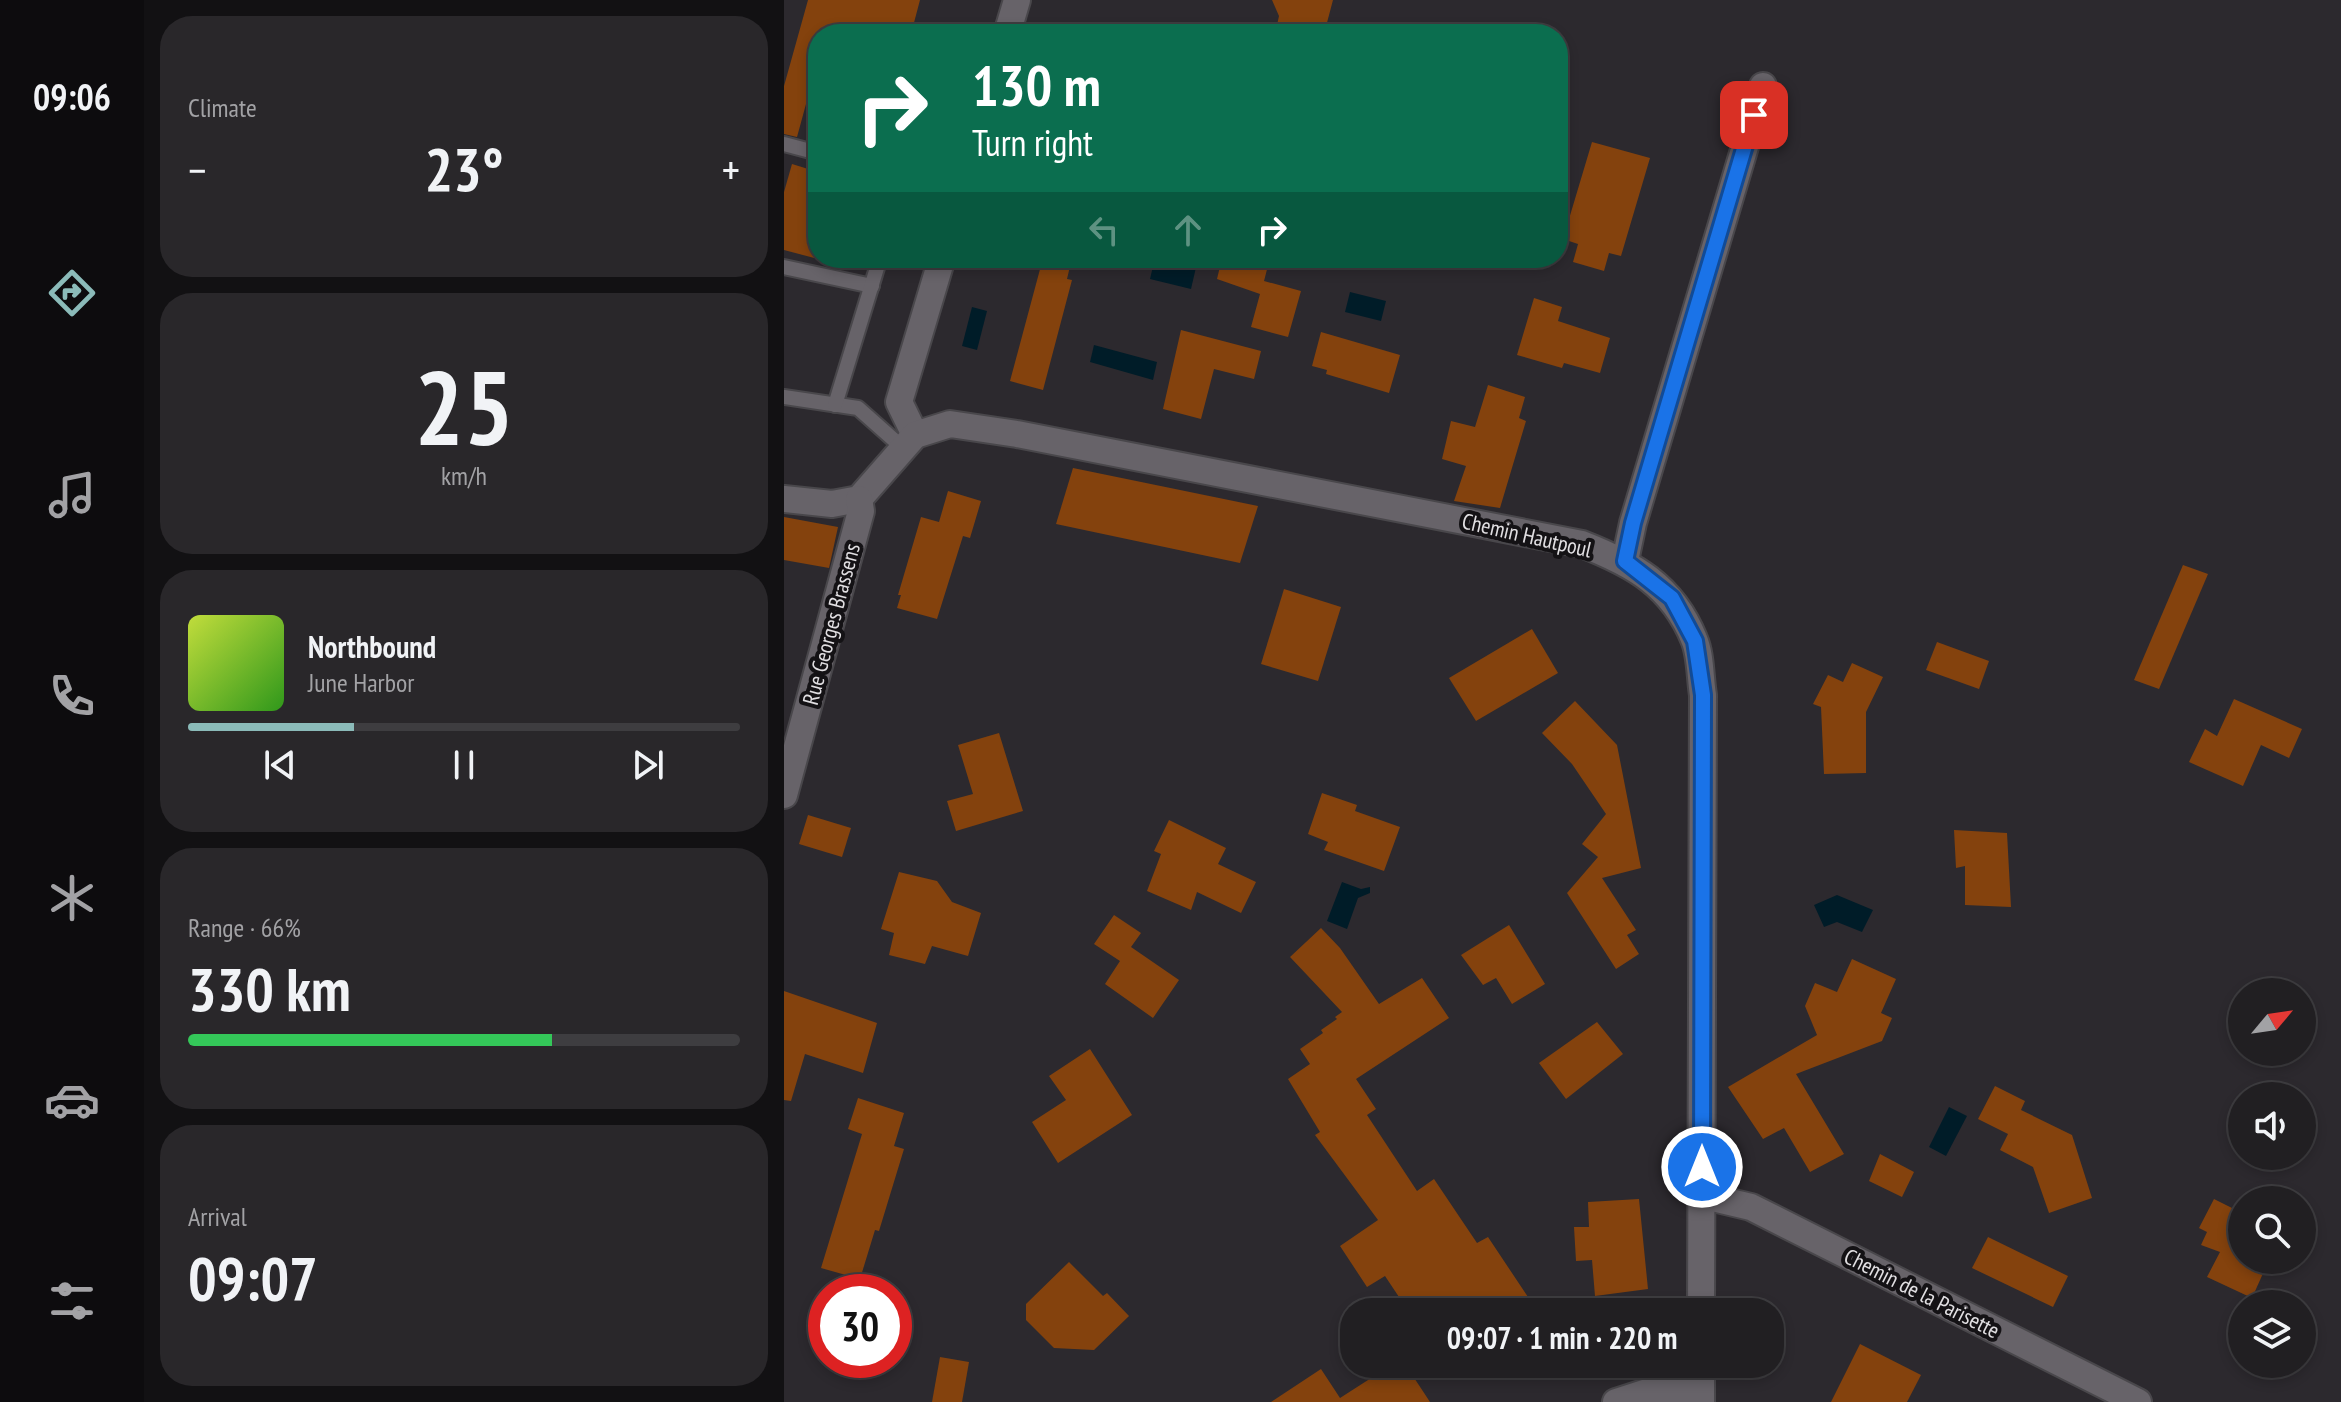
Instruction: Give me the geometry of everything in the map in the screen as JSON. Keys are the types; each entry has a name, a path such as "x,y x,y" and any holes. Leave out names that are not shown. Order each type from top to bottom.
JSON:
{"street":[{"path":"1010,24 1017,0"},
{"path":"1625,561 1633,523 1763,86"},
{"path":"784,499 832,504 859,499 909,441 899,402 939,268"},
{"name":"Chemin Hautpoul","path":"909,441 950,424 1017,434 1582,544 1625,561 1672,598 1695,641 1703,695 1701,1298"},
{"name":"Rue Georges Brassens","path":"784,795 861,511 859,499"},
{"name":"Chemin de la Parisette","path":"1702,1198 1751,1207 2138,1402"},
{"path":"1616,1402 1656,1389 1701,1385"}],"lane":[{"path":"784,144 808,150"},
{"path":"784,267 872,286"},
{"path":"835,405 877,268"},
{"path":"784,397 858,408 909,441"}],"water":[{"path":"1153,268 1196,268 1191,289 1150,279"},
{"path":"1350,292 1386,301 1381,321 1345,312"},
{"path":"972,307 987,311 977,350 962,346"},
{"path":"1094,345 1157,362 1153,380 1090,362"},
{"path":"1342,882 1361,889 1370,887 1370,893 1358,898 1347,929 1327,921"},
{"path":"1837,895 1873,910 1862,932 1837,922 1824,927 1814,905"},
{"path":"1949,1107 1967,1116 1946,1156 1929,1147"}],"building":[{"path":"808,0 920,0 914,24 808,24 808,97 797,137 784,134 784,86"},
{"path":"1272,0 1333,0 1327,24 1277,24 1279,16"},
{"path":"1592,142 1650,158 1621,256 1609,253 1604,271 1573,262 1578,244 1568,241 1568,222"},
{"path":"792,164 808,169 808,256 784,250 784,192"},
{"path":"1040,268 1070,268 1067,279 1072,280 1043,390 1010,381"},
{"path":"1220,268 1267,268 1264,281 1301,291 1288,337 1251,327 1260,294 1217,279"},
{"path":"1534,298 1562,307 1558,321 1610,338 1600,373 1564,363 1562,368 1517,355"},
{"path":"1181,330 1261,351 1254,379 1214,369 1201,419 1163,409"},
{"path":"1321,332 1400,355 1389,393 1326,374 1327,370 1312,366"},
{"path":"1488,385 1525,397 1519,418 1526,421 1500,508 1454,501 1466,466 1442,459 1451,421 1475,427"},
{"path":"1073,468 1258,506 1240,563 1056,524"},
{"path":"948,491 981,501 970,538 963,536 937,619 897,608 901,595 898,595 921,517 939,522"},
{"path":"784,517 838,527 829,568 784,560"},
{"path":"2183,565 2208,574 2159,689 2134,680"},
{"path":"1284,589 1341,607 1318,681 1261,664"},
{"path":"1532,629 1558,673 1476,721 1449,678"},
{"path":"1937,642 1989,661 1979,689 1926,670"},
{"path":"1852,663 1883,677 1866,712 1866,773 1824,774 1821,707 1813,704 1828,675 1843,682"},
{"path":"2234,699 2302,729 2289,758 2261,745 2243,786 2189,762 2205,729 2217,736"},
{"path":"1575,701 1617,745 1641,868 1602,878 1636,930 1627,935 1639,954 1616,969 1567,893 1598,857 1582,844 1606,814 1572,764 1542,733"},
{"path":"999,733 1023,811 956,831 947,801 973,794 958,745"},
{"path":"1322,793 1357,805 1355,811 1400,827 1384,871 1324,850 1328,842 1308,834"},
{"path":"808,815 851,828 842,857 799,844"},
{"path":"1169,820 1226,848 1218,864 1256,882 1241,913 1197,892 1191,910 1147,891 1161,854 1154,851"},
{"path":"1954,830 2007,833 2011,907 1965,905 1965,866 1956,868"},
{"path":"899,872 937,881 952,902 981,913 968,956 932,946 925,964 889,955 894,933 881,929"},
{"path":"1114,915 1141,933 1131,947 1179,980 1153,1018 1105,984 1120,961 1094,944"},
{"path":"1509,925 1545,984 1512,1004 1496,978 1483,985 1461,955"},
{"path":"1321,928 1340,948 1379,1004 1422,978 1449,1018 1356,1079 1376,1109 1367,1115 1417,1191 1434,1179 1477,1243 1488,1237 1529,1298 1400,1298 1385,1276 1367,1287 1340,1246 1378,1220 1315,1135 1320,1132 1288,1079 1310,1064 1300,1049 1323,1033 1321,1030 1342,1012 1290,957"},
{"path":"1852,959 1896,979 1881,1013 1892,1018 1882,1041 1796,1074 1844,1154 1810,1172 1784,1128 1763,1139 1728,1087 1817,1035 1805,1006 1815,983 1837,992"},
{"path":"784,991 877,1023 863,1073 805,1054 791,1101 784,1100"},
{"path":"1597,1022 1623,1054 1566,1099 1539,1063"},
{"path":"1090,1049 1132,1115 1058,1163 1032,1122 1066,1100 1049,1076"},
{"path":"1995,1086 2025,1101 2021,1110 2072,1135 2092,1198 2049,1213 2033,1167 2000,1150 2008,1134 1978,1119"},
{"path":"858,1098 904,1113 894,1146 904,1149 879,1231 875,1230 862,1274 842,1274 821,1268 862,1134 848,1129"},
{"path":"1880,1154 1914,1172 1902,1197 1869,1181"},
{"path":"1639,1199 1648,1289 1595,1296 1592,1260 1576,1261 1574,1227 1589,1227 1588,1202"},
{"path":"2214,1199 2228,1206 2228,1274 2263,1274 2256,1290 2235,1290 2207,1277 2220,1252 2201,1245 2207,1232 2199,1228"},
{"path":"1988,1237 2068,1276 2053,1307 1972,1268"},
{"path":"1069,1262 1103,1296 1107,1293 1129,1316 1094,1350 1054,1348 1026,1320 1026,1304"},
{"path":"1860,1344 1921,1375 1907,1402 1831,1402"},
{"path":"940,1357 969,1362 962,1402 932,1402"},
{"path":"1321,1369 1340,1398 1371,1378 1414,1378 1430,1402 1271,1402"}],"route":[{"path":"1702,1167 1703,695 1695,641 1672,598 1625,561 1633,523 1754,115"}]}
